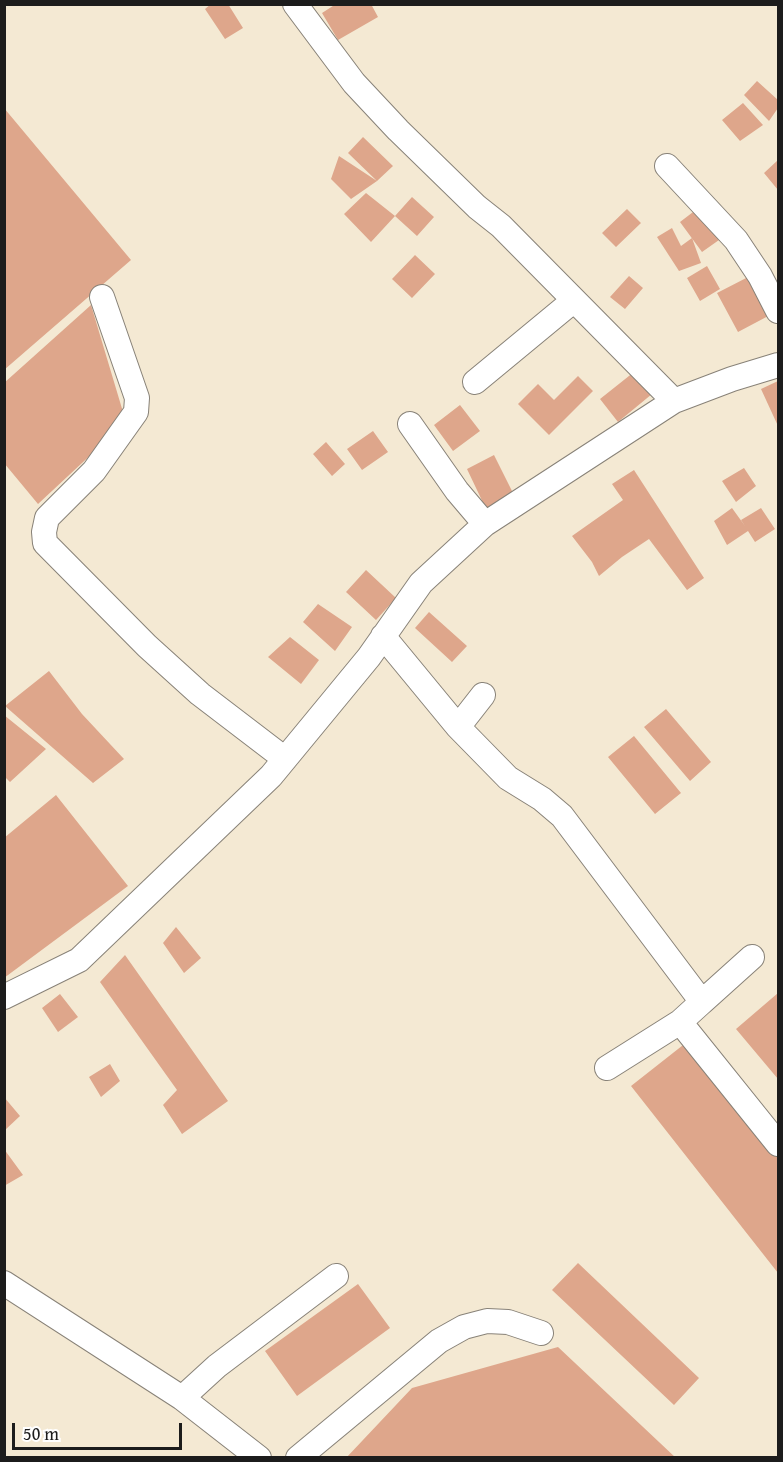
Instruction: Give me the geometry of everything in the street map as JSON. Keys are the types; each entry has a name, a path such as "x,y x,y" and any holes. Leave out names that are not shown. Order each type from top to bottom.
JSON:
{"street":[{"path":"295,4 354,83 398,130 477,207 501,226 674,402"},
{"path":"667,166 736,240 760,276 778,311"},
{"path":"102,297 136,398 136,412 94,471 47,518 44,532 45,543 147,646 200,694 285,759"},
{"path":"475,381 573,301"},
{"path":"4,997 79,960 271,776 369,657 421,583 484,524 674,402 732,379 778,365"},
{"path":"410,424 457,491 484,524"},
{"path":"383,636 458,727 508,778 543,799 562,816 702,1002"},
{"path":"458,727 483,695"},
{"path":"607,1068 680,1022 752,957"},
{"path":"680,1022 778,1144"},
{"path":"182,1398 217,1366 336,1276"},
{"path":"4,1283 182,1398 259,1458"},
{"path":"298,1458 439,1341 465,1327 487,1321 508,1322 541,1333"}],"building":[{"path":"211,4 228,4 243,28 225,39 205,9"},
{"path":"336,4 371,4 378,17 338,40 322,13"},
{"path":"757,81 778,100 778,108 769,121 744,95"},
{"path":"743,103 763,125 740,141 722,120"},
{"path":"4,108 131,260 4,370"},
{"path":"363,137 393,166 377,181 348,153"},
{"path":"339,156 377,181 351,199 331,179"},
{"path":"778,160 778,190 764,173"},
{"path":"366,193 395,216 371,242 344,214"},
{"path":"412,197 434,217 417,236 395,216"},
{"path":"627,209 641,223 616,247 602,233"},
{"path":"697,209 719,240 702,252 680,222"},
{"path":"672,228 681,246 692,238 701,263 679,271 657,237"},
{"path":"415,255 435,274 412,298 392,279"},
{"path":"707,266 720,289 700,301 687,278"},
{"path":"752,275 772,314 738,332 717,293"},
{"path":"629,276 643,288 625,309 610,297"},
{"path":"91,305 126,422 38,504 4,463 4,383"},
{"path":"634,372 652,394 618,422 600,399"},
{"path":"578,376 593,391 549,435 518,404 538,384 554,400"},
{"path":"778,381 778,426 761,389"},
{"path":"460,405 480,431 453,451 434,425"},
{"path":"373,431 388,452 362,470 347,449"},
{"path":"326,442 345,464 332,476 313,454"},
{"path":"494,455 514,495 486,509 467,469"},
{"path":"744,468 756,486 736,502 722,481"},
{"path":"634,470 704,578 687,590 649,539 599,576 592,562 572,536 623,500 612,484"},
{"path":"732,508 745,526 741,520 761,508 775,529 755,542 748,531 727,545 714,521"},
{"path":"366,570 396,598 376,620 346,592"},
{"path":"318,604 352,627 335,651 303,622"},
{"path":"429,612 467,646 452,662 415,628"},
{"path":"290,637 319,660 301,684 268,657"},
{"path":"49,671 82,714 124,759 93,783 5,706"},
{"path":"666,709 711,762 690,781 644,727"},
{"path":"4,715 46,749 10,782 4,776"},
{"path":"634,736 681,793 655,814 608,757"},
{"path":"56,795 128,886 4,978 4,838"},
{"path":"176,927 201,958 184,973 163,943"},
{"path":"125,955 228,1101 182,1134 163,1105 177,1090 100,982"},
{"path":"778,993 778,1079 736,1029"},
{"path":"60,994 78,1017 58,1032 42,1008"},
{"path":"692,1038 778,1147 778,1273 631,1086"},
{"path":"110,1064 120,1081 101,1097 89,1077"},
{"path":"4,1097 20,1116 4,1131"},
{"path":"4,1149 23,1175 4,1186"},
{"path":"578,1263 699,1378 674,1405 552,1290"},
{"path":"358,1284 390,1328 297,1396 265,1351"},
{"path":"558,1347 676,1458 346,1458 412,1388"}]}
